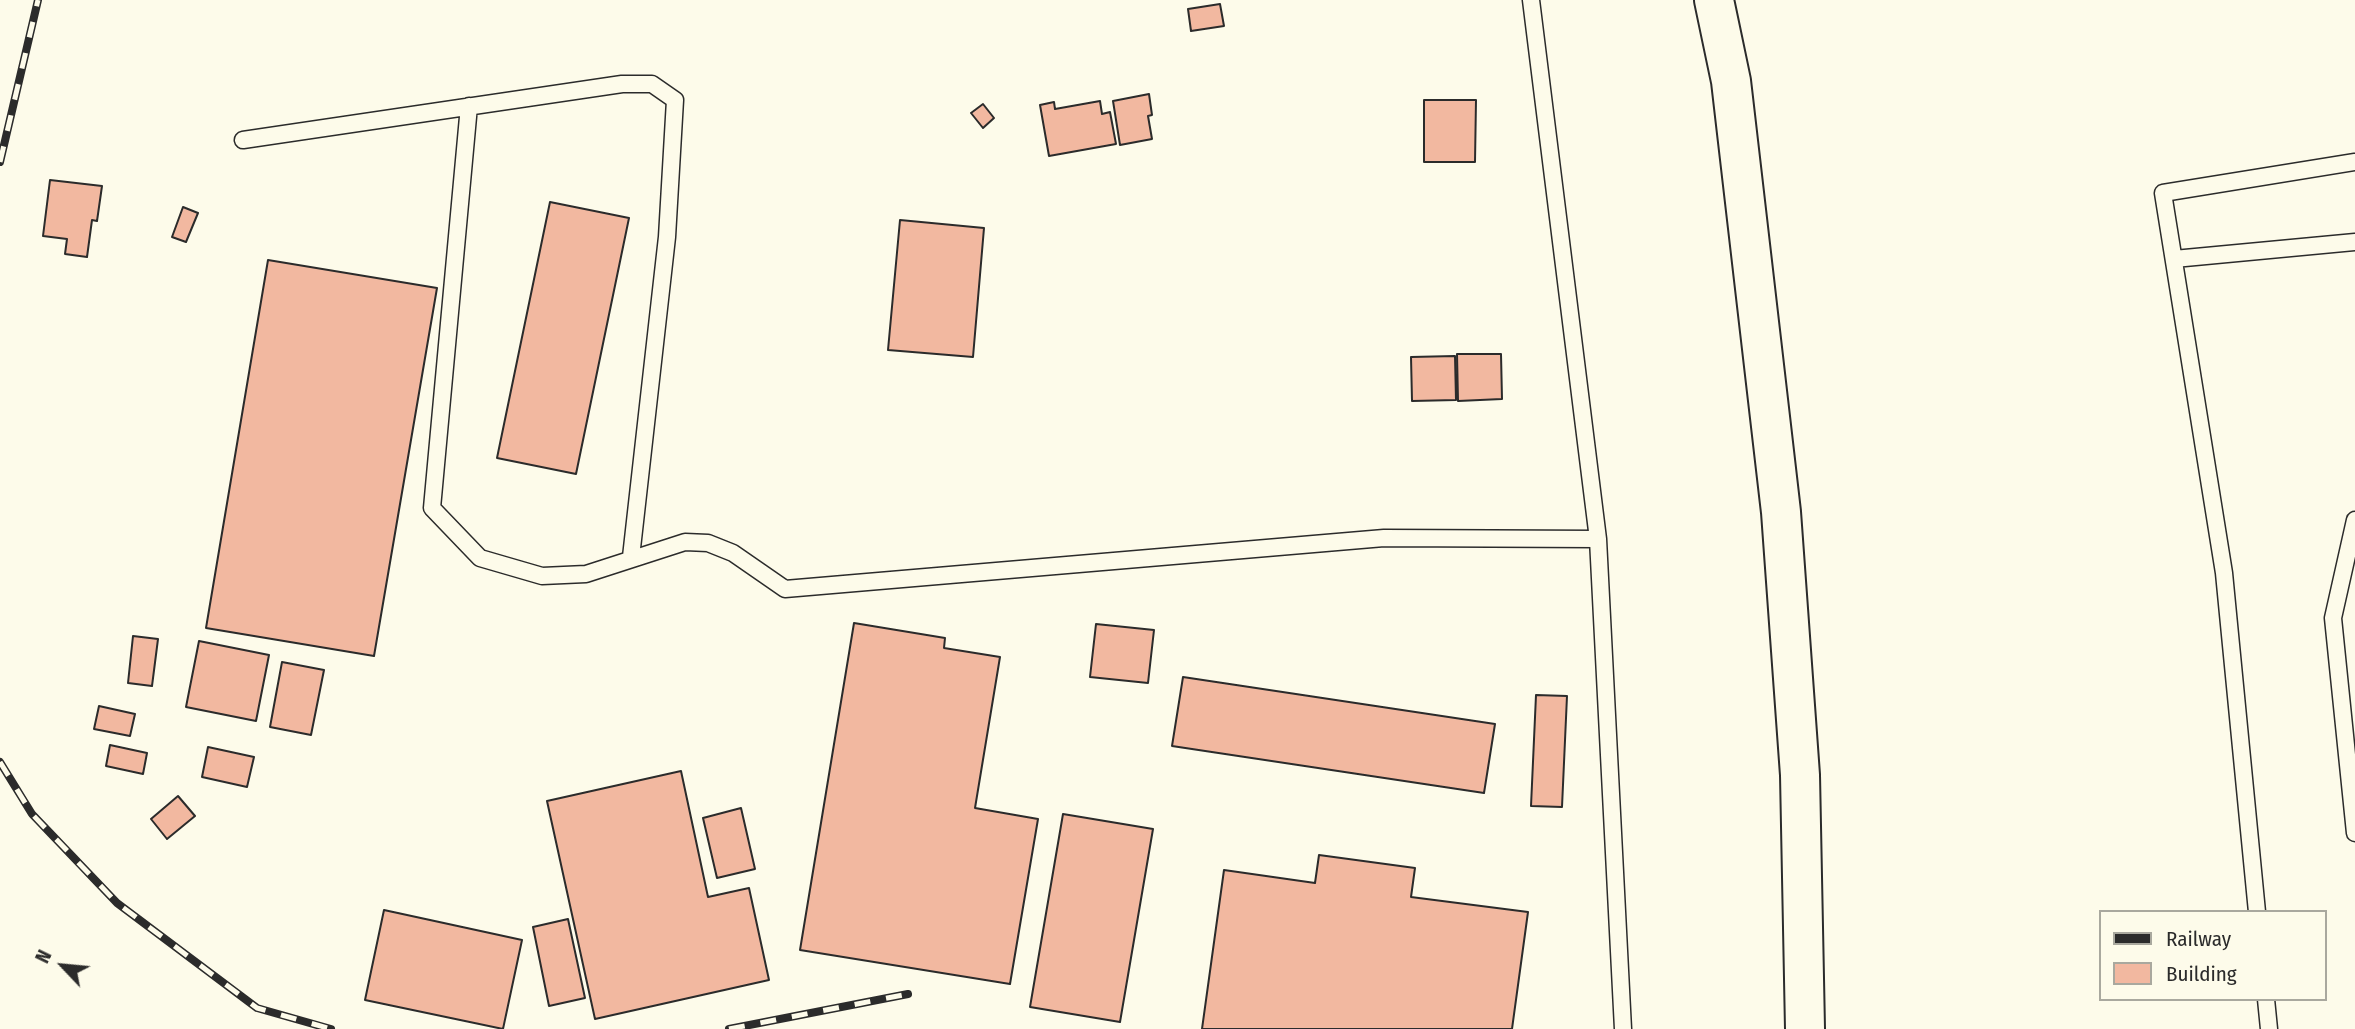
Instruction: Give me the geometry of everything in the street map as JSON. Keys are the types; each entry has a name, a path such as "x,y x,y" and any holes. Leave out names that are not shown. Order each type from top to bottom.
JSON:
{"highway":[{"path":"1714,0 1731,80 1781,512 1800,775 1805,1029"}],"lane":[{"path":"1531,0 1598,539 1623,1029"},
{"path":"243,140 622,84 652,84 676,100 667,237 631,557"},
{"path":"470,106 432,509 480,558 542,576 586,574 631,557 685,542 708,543 733,553 785,589 1384,538 1598,539"},
{"path":"2257,910 2224,573 2163,193 2355,162"},
{"path":"2174,260 2355,242"},
{"path":"2355,520 2333,618 2355,833"},
{"path":"2266,1001 2269,1029"}],"building":[{"path":"1220,4 1224,26 1191,31 1188,9"},
{"path":"1149,94 1152,115 1148,116 1152,139 1120,145 1113,101"},
{"path":"1424,100 1476,100 1475,162 1424,162"},
{"path":"1100,101 1102,114 1110,112 1116,144 1049,156 1040,105 1054,102 1055,109"},
{"path":"983,104 994,118 983,128 971,113"},
{"path":"50,180 102,186 97,221 92,220 87,257 65,254 67,239 43,236"},
{"path":"550,202 629,218 576,474 497,458"},
{"path":"183,207 198,213 186,242 172,237"},
{"path":"900,220 984,228 973,357 888,350"},
{"path":"268,260 437,288 374,656 206,628"},
{"path":"1457,354 1501,354 1502,399 1458,401"},
{"path":"1455,356 1456,400 1412,401 1411,357"},
{"path":"854,623 945,638 944,648 1000,657 975,808 1038,819 1010,984 800,950"},
{"path":"1096,624 1154,630 1148,683 1090,677"},
{"path":"133,636 158,639 152,686 128,683"},
{"path":"199,641 269,655 256,721 186,707"},
{"path":"282,662 324,670 311,735 270,727"},
{"path":"1183,677 1495,724 1484,793 1172,746"},
{"path":"1536,695 1567,696 1562,807 1531,806"},
{"path":"99,706 135,714 130,736 94,729"},
{"path":"110,745 147,753 143,774 106,766"},
{"path":"208,747 254,757 247,787 202,777"},
{"path":"681,771 708,897 749,888 769,980 595,1019 547,801"},
{"path":"178,796 195,816 167,839 151,819"},
{"path":"741,808 755,869 717,878 703,818"},
{"path":"1063,814 1153,829 1120,1022 1030,1007"},
{"path":"1319,855 1415,868 1411,897 1528,912 1512,1029 1202,1029 1224,870 1315,883"},
{"path":"384,910 522,940 503,1029 365,1000"},
{"path":"568,919 585,998 549,1006 533,927"}],"railway":[{"path":"0,162 38,0"},
{"path":"0,762 32,814 117,903 257,1008 331,1029"},
{"path":"729,1029 908,994"}]}
